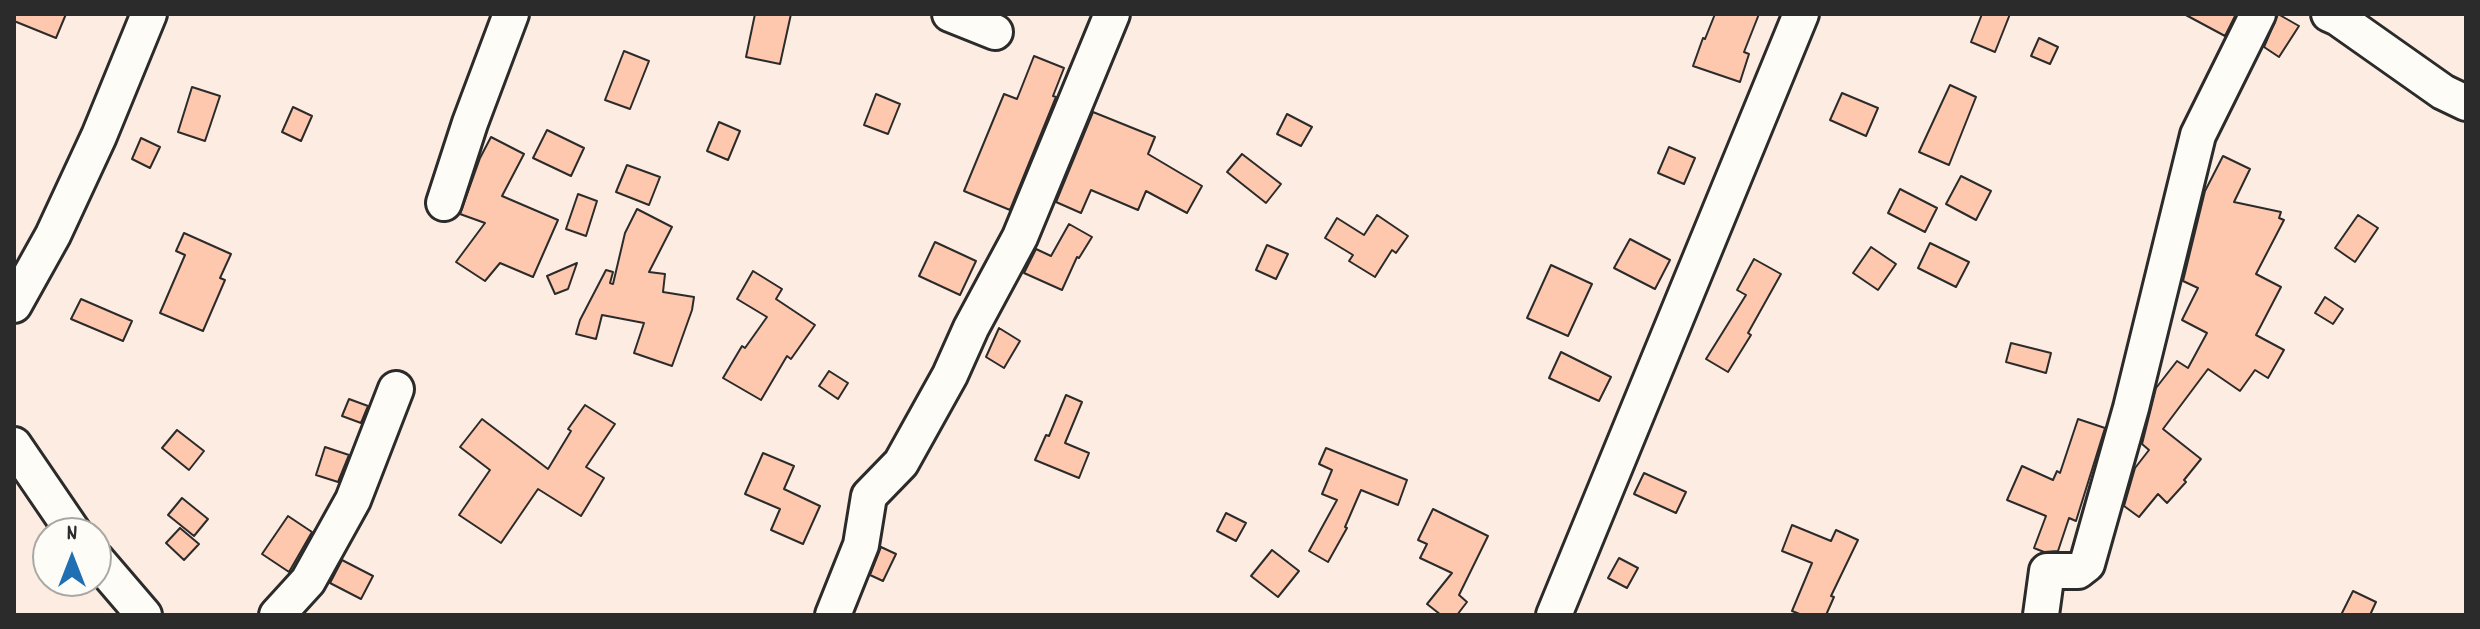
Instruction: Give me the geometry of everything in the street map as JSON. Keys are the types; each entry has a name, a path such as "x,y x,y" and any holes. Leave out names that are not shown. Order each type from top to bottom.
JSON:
{"street":[{"path":"14,305 53,235 99,136 149,14"},
{"path":"444,203 511,14"},
{"path":"950,14 995,32"},
{"path":"833,615 861,545 869,496 901,463 1020,237 1112,14"},
{"path":"1554,615 1801,14"},
{"path":"2041,615 2047,571 2078,571 2087,564 2131,408 2198,135 2258,14"},
{"path":"2329,14 2443,92 2466,103"},
{"path":"277,615 308,581 353,500 396,389"},
{"path":"14,445 63,517"},
{"path":"112,578 144,615"}],"building":[{"path":"14,14 66,14 56,38 14,21"},
{"path":"755,14 791,14 780,64 746,57"},
{"path":"1715,14 1759,14 1744,52 1749,54 1740,82 1693,66"},
{"path":"1982,14 2010,14 1995,52 1971,42"},
{"path":"2184,14 2236,14 2225,36"},
{"path":"2278,14 2299,26 2279,57 2264,47"},
{"path":"2039,38 2058,47 2050,64 2031,56"},
{"path":"624,51 649,61 630,109 605,100"},
{"path":"1034,56 1064,68 1053,96 1056,97 1010,210 964,191 1004,94 1017,99"},
{"path":"1950,85 1976,97 1949,165 1919,152"},
{"path":"192,87 220,96 205,141 178,132"},
{"path":"1842,93 1878,108 1866,136 1830,120"},
{"path":"876,94 900,104 888,134 864,125"},
{"path":"293,107 312,116 301,141 282,132"},
{"path":"1093,112 1155,137 1148,154 1202,186 1187,213 1146,191 1138,210 1091,190 1081,213 1056,202"},
{"path":"1287,114 1312,127 1301,146 1277,134"},
{"path":"719,122 740,131 728,160 707,151"},
{"path":"547,130 584,148 571,176 533,158"},
{"path":"491,137 524,154 502,196 558,220 533,277 500,263 485,281 456,262 485,223 460,214"},
{"path":"141,138 160,147 150,168 132,159"},
{"path":"1669,147 1695,158 1684,184 1658,173"},
{"path":"1242,154 1281,184 1266,203 1227,172"},
{"path":"2223,156 2250,169 2234,202 2281,212 2279,218 2284,220 2256,274 2281,287 2256,335 2284,350 2268,378 2255,370 2240,391 2208,369 2163,429 2201,459 2167,503 2158,494 2139,517 2124,506 2135,468 2149,450 2142,444 2156,388 2177,361 2188,368 2207,333 2182,320 2198,288 2183,281 2205,191"},
{"path":"627,165 660,177 649,205 616,192"},
{"path":"1961,176 1991,191 1976,220 1946,204"},
{"path":"1900,189 1937,208 1925,232 1888,213"},
{"path":"578,194 597,201 586,236 566,229"},
{"path":"637,209 672,227 649,272 665,274 663,292 694,297 672,366 634,353 644,323 602,315 596,339 576,334 606,270 613,272 610,283 613,284 625,233"},
{"path":"1377,215 1408,236 1396,253 1392,250 1375,277 1349,261 1353,255 1325,238 1337,218 1364,235"},
{"path":"2358,215 2378,228 2355,262 2335,248"},
{"path":"1069,224 1092,237 1077,257 1062,290 1024,273 1036,249 1051,256"},
{"path":"184,233 231,254 220,278 225,280 203,331 160,313 185,255 176,251"},
{"path":"1630,239 1670,260 1655,289 1614,268"},
{"path":"935,242 976,261 960,295 919,276"},
{"path":"1930,243 1969,262 1956,287 1918,268"},
{"path":"1267,245 1288,254 1276,279 1256,270"},
{"path":"1871,247 1896,264 1878,290 1853,273"},
{"path":"1754,259 1781,274 1748,333 1751,335 1728,372 1706,359 1746,295 1737,290"},
{"path":"577,263 568,289 555,294 547,276"},
{"path":"1551,265 1592,284 1568,336 1527,318"},
{"path":"753,271 782,289 776,299 815,325 791,359 787,356 761,400 723,378 742,346 745,348 767,317 737,299"},
{"path":"2325,297 2343,309 2333,324 2315,313"},
{"path":"81,299 132,321 123,341 71,319"},
{"path":"999,328 1020,341 1004,368 986,357"},
{"path":"2011,343 2051,353 2046,373 2006,362"},
{"path":"1561,352 1611,377 1599,401 1549,378"},
{"path":"829,371 848,383 838,399 819,386"},
{"path":"1066,395 1082,402 1065,443 1089,453 1079,478 1035,460"},
{"path":"349,399 368,406 361,423 342,416"},
{"path":"585,405 615,424 586,467 604,478 581,516 538,489 501,543 459,515 490,470 460,447 482,419 548,469 571,431 568,429"},
{"path":"2078,419 2105,428 2076,521 2069,518 2058,551 2044,552 2034,548 2046,516 2007,500 2022,466 2053,480 2057,471 2060,473"},
{"path":"177,430 204,451 189,470 162,448"},
{"path":"325,447 349,455 338,482 316,475"},
{"path":"1326,448 1407,480 1398,505 1361,490 1347,528 1328,562 1309,551 1337,500 1322,494 1332,470 1319,464"},
{"path":"763,453 794,466 784,489 820,506 803,544 771,530 780,509 745,494"},
{"path":"1644,473 1686,492 1676,513 1634,494"},
{"path":"182,498 208,519 194,536 168,515"},
{"path":"1433,509 1488,536 1459,595 1467,602 1457,615 1441,615 1427,604 1452,573 1420,558 1427,544 1418,540"},
{"path":"1226,513 1246,523 1236,541 1217,531"},
{"path":"288,516 312,532 289,572 262,554"},
{"path":"1792,525 1831,541 1836,530 1858,540 1831,596 1834,597 1826,615 1802,615 1792,611 1812,563 1782,551"},
{"path":"180,528 199,544 184,560 166,543"},
{"path":"881,547 896,554 883,581 870,575"},
{"path":"1272,550 1299,571 1278,597 1251,576"},
{"path":"1619,558 1638,568 1627,588 1608,578"},
{"path":"342,560 373,576 361,599 330,583"},
{"path":"2353,591 2376,602 2370,615 2341,615"}]}
